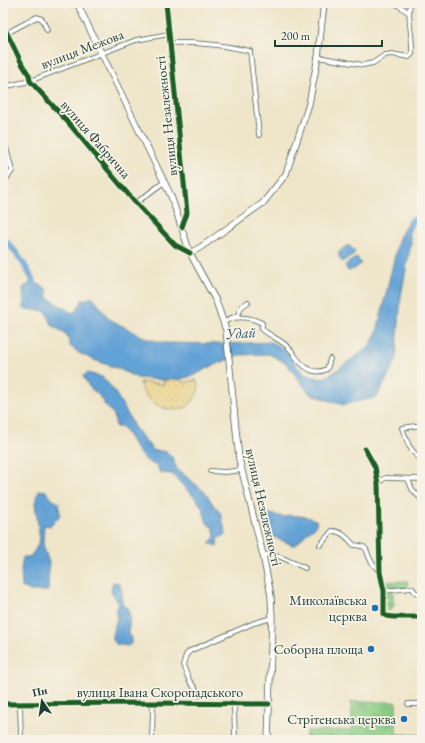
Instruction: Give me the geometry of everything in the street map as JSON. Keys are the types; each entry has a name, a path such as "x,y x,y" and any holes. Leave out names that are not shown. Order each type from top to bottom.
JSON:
{"main road":[{"path":"77,3 172,196 182,226"},
{"path":"190,253 201,247 263,203 286,174 309,104 318,57 324,3"},
{"name":"вулиця Незалежності","path":"182,226 190,253 216,301 226,330 239,459 263,555 271,596 272,618 268,740"}],"street":[{"name":"вулиця Незалежності","path":"166,3 187,213 182,226"},
{"path":"395,3 408,12"},
{"path":"318,57 363,65 373,63 385,55 392,54 408,57 412,54 413,44 408,12 410,3"},
{"path":"7,33 37,17 42,19 47,30"},
{"name":"вулиця Фабрична","path":"3,25 29,75 30,81 66,120 136,203 175,245 190,253"},
{"name":"вулиця Межова","path":"3,87 30,81 136,40 169,34"},
{"path":"170,43 189,42 211,44 250,51 259,135"},
{"path":"3,136 12,171 3,183"},
{"path":"136,203 164,182"},
{"path":"224,322 238,315 241,307 248,302"},
{"path":"231,318 244,316 262,323 262,329 291,349 296,358 314,372 321,372 327,369 330,359"},
{"path":"422,425 402,428 409,446 422,463"},
{"path":"366,449 376,470 378,484 380,572 384,591 384,614 393,618 422,617"},
{"path":"210,471 226,472 242,470"},
{"path":"378,484 386,478 408,480 422,479"},
{"path":"408,480 412,489 422,500"},
{"path":"320,546 332,531 336,530 346,536 354,545 364,546 371,561 380,572"},
{"path":"263,555 274,554 305,568"},
{"path":"384,591 412,588 415,592 422,595"},
{"path":"200,695 189,680 183,665 186,655 196,648 254,623 272,618"},
{"path":"152,740 153,703"},
{"name":"вулиця Івана Скоропадського","path":"3,704 269,704"},
{"path":"20,704 21,740"},
{"path":"408,704 422,704"},
{"path":"234,705 235,740"}],"green space":[{"path":"407,581 408,588 387,589 386,582"},
{"path":"386,592 393,592 393,602 395,605 388,612 387,611"},
{"path":"351,702 396,702 396,734 422,735 422,740 306,740 306,731 352,730"}],"sand":[{"path":"181,379 182,383 196,380 199,387 196,397 192,402 184,408 176,410 168,409 153,402 142,389 140,382 164,384 163,380"}],"water":[{"path":"406,225 408,226 411,243 401,296 396,361 377,397 343,405 310,394 286,363 269,354 239,355 195,375 181,379 163,380 137,378 79,353 70,346 67,335 52,325 46,311 24,309 23,288 33,281 47,289 48,298 72,313 77,310 82,300 93,297 109,319 148,339 165,343 222,344 271,342 282,348 291,356 295,364 306,375 321,379 333,373 370,346 377,332 399,238"},
{"path":"346,246 350,246 355,251 354,254 342,262 339,252"},
{"path":"357,257 361,264 348,271 345,265"},
{"path":"88,373 102,377 113,389 134,427 153,450 167,452 172,457 177,469 206,493 221,514 226,535 218,538 217,546 209,543 215,537 214,529 207,523 202,507 197,500 172,474 160,473 157,466 144,459 136,450 122,427 116,427 114,415 98,394 90,388 83,376"},
{"path":"39,490 46,491 53,500 59,503 60,515 51,526 44,525 43,544 49,563 48,591 30,591 22,587 21,569 23,557 29,558 40,540 35,503"},
{"path":"269,514 285,517 288,515 303,516 317,521 315,527 295,546 267,533 267,517"},
{"path":"113,582 119,583 122,591 122,604 128,609 130,618 128,634 131,638 131,644 127,646 116,644 112,638 117,617 117,614 115,613 119,604 111,591"}],"waterway":[{"name":"Удай","path":"406,234 412,220 422,219"},
{"name":"Удай","path":"3,238 22,261 36,288"}],"cycle path":[{"path":"166,3 187,213 182,227"},
{"path":"3,25 29,75 30,81 66,120 133,200 175,245 190,253"},
{"path":"365,449 375,467 378,484 380,572 384,591 384,614 386,616 393,617 422,617"},
{"path":"3,704 269,704"}],"place":[{"name":"Миколаївська церква","path":"375,608"},
{"name":"Соборна площа","path":"371,649"},
{"name":"Стрітенська церква","path":"404,719"}]}
